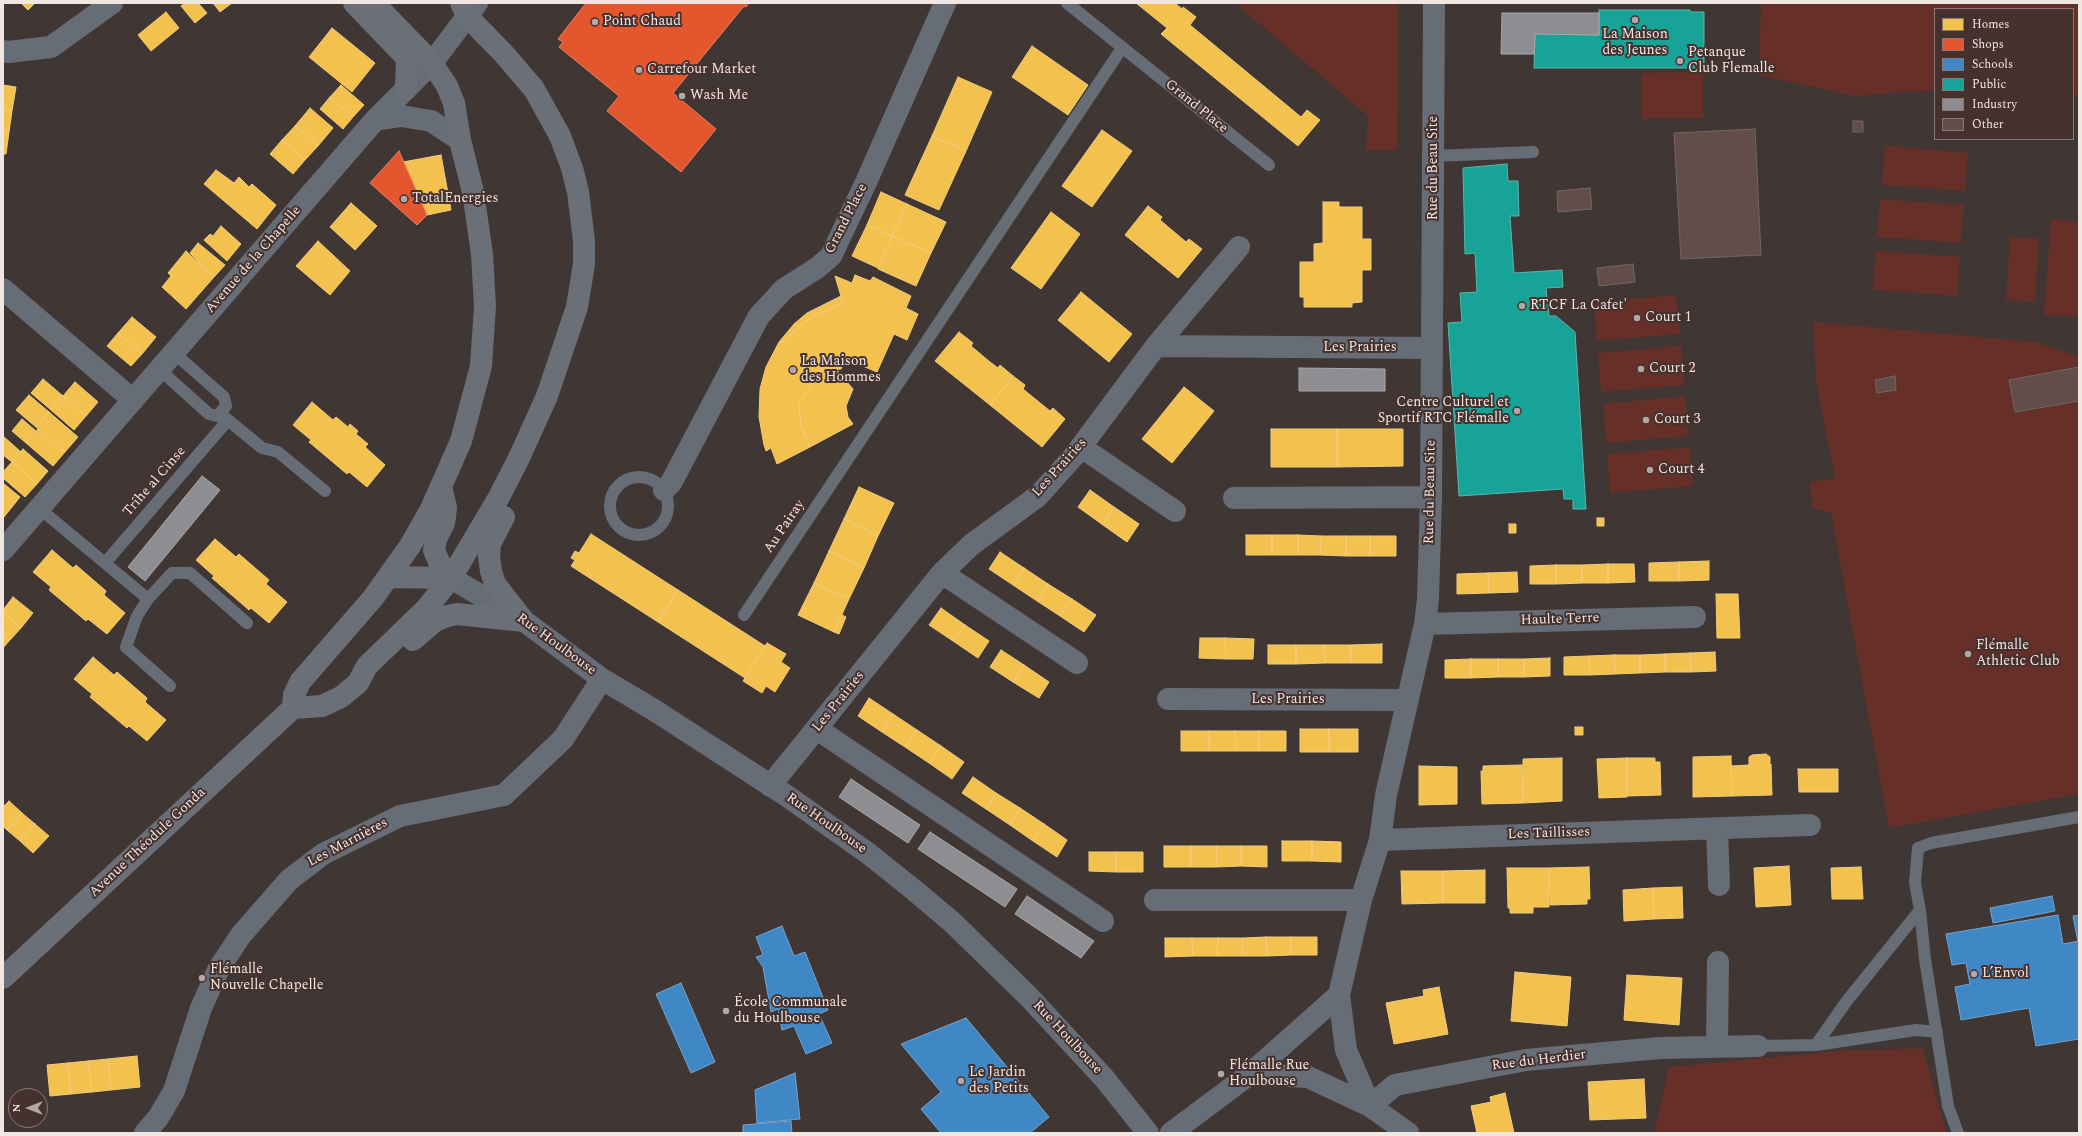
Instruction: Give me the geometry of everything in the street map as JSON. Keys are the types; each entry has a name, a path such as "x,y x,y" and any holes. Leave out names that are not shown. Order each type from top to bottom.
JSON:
{"main road":[{"path":"354,3 407,58 406,89"},
{"path":"374,3 432,63 447,86 454,103 460,140 473,192 482,254 485,306 481,366 475,394 461,441 441,487 410,546 389,577 341,637 300,682 294,695 293,708 322,706 341,697 358,684 375,676 423,630 435,621 447,616 457,614 524,621"},
{"path":"358,684 367,666 426,609 451,578 499,497 538,417 560,363 577,307 584,264 584,241 578,192 572,168 560,136 534,89 469,7"},
{"path":"524,621 495,584 488,556 490,544 540,448 541,426 538,417"},
{"path":"441,487 446,507 444,523 436,539 434,550 439,562 451,578"},
{"path":"389,577 451,578"},
{"name":"Avenue Théodule Gonda","path":"3,978 293,708"}],"street":[{"path":"3,51 8,52 51,47 112,3"},
{"name":"Grand Place","path":"664,490 671,483 759,316 768,304 784,289 817,268 831,256 867,180 945,3"},
{"name":"Rue du Beau Site","path":"1360,900 1380,840 1386,795 1425,624 1428,599 1431,497 1434,3"},
{"name":"Avenue de la Chapelle","path":"3,550 375,120 432,63 469,7"},
{"path":"375,120 401,116 431,122 460,140"},
{"path":"1156,346 1239,247"},
{"path":"3,288 133,400"},
{"name":"Les Prairies","path":"770,786 942,573 971,545 1038,496 1081,447 1156,346 1432,348"},
{"path":"1081,447 1175,510"},
{"path":"1234,498 1431,497"},
{"path":"942,573 1077,663"},
{"name":"Rue Houlbouse","path":"451,578 524,621 602,679 654,710 787,796 869,854 952,922 1028,996 1104,1078 1132,1115 1148,1133"},
{"name":"Haulte Terre","path":"1425,624 1695,617"},
{"name":"Les Marnières","path":"145,1133 158,1118 174,1091 201,1008 219,968 241,935 289,880 323,854 400,816 504,795 563,739 602,679"},
{"name":"Les Prairies","path":"1168,699 1407,700"},
{"path":"817,729 1103,921"},
{"name":"Les Taillisses","path":"1380,840 1810,825"},
{"path":"1717,828 1719,885"},
{"path":"1155,900 1360,900 1339,995 1346,1050 1370,1106"},
{"path":"1716,1046 1718,962"},
{"path":"1171,1133 1250,1074 1339,995"},
{"name":"Rue du Herdier","path":"1370,1106 1395,1085 1526,1060 1660,1048 1758,1046"},
{"path":"1250,1074 1308,1077 1370,1106 1408,1133"}],"lane":[{"name":"Grand Place","path":"1068,3 1269,166"},
{"name":"Au Pairay","path":"744,615 1122,48"},
{"path":"1434,156 1533,152"},
{"path":"174,353 224,397 226,406 224,416"},
{"path":"160,370 209,414 224,416 262,448 278,452 325,491"},
{"name":"Trîhe al Cinse","path":"105,563 224,416"},
{"path":"644,477 652,479 664,490 668,506 664,522 659,528 650,533 635,535 621,529 614,522 610,512 610,502 613,492 619,484 628,479 644,477"},
{"path":"39,508 148,600"},
{"path":"170,686 126,647 137,616 148,600 172,573 190,573 246,623"},
{"path":"1958,1133 1948,1106 1925,959 1920,910 1915,883 1918,848 1931,843 2079,817"},
{"path":"1816,1045 1846,1002 1920,910"},
{"path":"1758,1046 1816,1045 1916,1030 1937,1032"}],"shaded area":[{"path":"1235,3 1398,3 1397,150 1366,151 1368,116"},
{"path":"1761,3 2079,3 2079,95 2074,95 2074,8 1934,8 1934,90 1854,96 1759,75"},
{"path":"1703,72 1703,118 1642,119 1641,73"},
{"path":"1885,146 1968,153 1965,191 1882,185"},
{"path":"1880,199 1964,205 1961,243 1877,237"},
{"path":"2051,219 2079,222 2079,317 2044,315"},
{"path":"2010,237 2039,239 2035,302 2006,300"},
{"path":"1876,251 1960,257 1957,296 1873,290"},
{"name":"Court 1","path":"1676,295 1680,334 1597,341 1594,302"},
{"name":"Flémalle Athletic Club","path":"1813,322 2036,342 2079,357 2079,794 1889,828 1831,513 1812,508 1810,482 1835,478 1816,381"},
{"name":"Court 2","path":"1681,346 1685,385 1601,392 1598,353"},
{"name":"Court 3","path":"1685,396 1689,436 1606,443 1603,404"},
{"name":"Court 4","path":"1690,447 1693,486 1610,493 1607,454"},
{"path":"1923,1048 1946,1133 1654,1133 1669,1067 1839,1051"}],"building: Homes":[{"path":"21,3 35,3 28,10"},
{"path":"185,3 198,3 207,13 195,23 181,6"},
{"path":"213,3 232,3 220,12"},
{"path":"1136,3 1175,3 1182,9 1183,7 1196,17 1190,25 1301,117 1307,110 1320,120 1298,146 1161,34 1167,28"},
{"path":"166,12 179,28 151,51 138,35"},
{"path":"332,28 375,63 352,92 309,57"},
{"path":"1032,46 1088,85 1068,115 1012,77"},
{"path":"958,77 992,92 966,151 932,136"},
{"path":"3,85 16,87 12,111 3,110"},
{"path":"341,85 364,105 353,117 330,97"},
{"path":"330,97 353,117 343,129 320,109"},
{"path":"310,108 333,128 318,146 295,126"},
{"path":"3,110 12,111 9,132 3,131"},
{"path":"295,126 318,146 305,160 282,140"},
{"path":"1102,130 1132,151 1092,207 1062,186"},
{"path":"3,131 9,132 6,154 3,154"},
{"path":"932,136 966,151 939,210 905,195"},
{"path":"282,140 305,160 293,174 270,154"},
{"path":"441,155 451,210 427,215 403,162"},
{"path":"216,170 234,183 239,177 249,187 252,184 276,205 257,229 204,184"},
{"path":"881,192 907,204 892,236 867,225"},
{"path":"1323,202 1339,202 1339,207 1362,207 1362,239 1371,239 1371,270 1362,270 1362,302 1352,303 1352,307 1304,307 1304,297 1300,297 1300,262 1314,262 1314,244 1323,243"},
{"path":"351,203 377,226 355,250 330,227"},
{"path":"907,204 946,222 931,253 892,236"},
{"path":"1148,206 1162,217 1160,220 1186,242 1189,239 1202,249 1178,278 1125,235"},
{"path":"1051,212 1080,234 1041,289 1011,268"},
{"path":"867,225 892,236 878,268 852,256"},
{"path":"221,226 241,244 227,261 204,240 210,234 213,236"},
{"path":"892,236 931,253 916,286 878,269"},
{"path":"318,241 350,271 330,295 296,266"},
{"path":"198,243 225,265 214,277 190,253"},
{"path":"186,251 214,277 186,309 162,287 171,276 168,273"},
{"name":"La Maison des Hommes","path":"855,275 870,281 873,277 911,296 906,308 918,314 907,340 894,334 877,372 846,359 841,369 830,370 824,366 799,403 801,426 810,447 777,464 771,448 766,451 759,417 760,389 766,367 779,342 784,341 802,324 815,315 843,303 835,276 852,283"},
{"path":"1081,292 1132,334 1109,362 1058,320"},
{"path":"841,296 843,303 815,315 802,324 784,341 779,342 794,324 807,313"},
{"path":"132,317 156,337 142,354 118,333"},
{"path":"959,332 973,343 971,346 990,362 998,368 1000,365 1013,376 990,405 935,361"},
{"path":"118,333 142,354 131,366 107,346"},
{"path":"824,366 830,370 836,369 853,389 846,406 848,417 853,424 810,447 801,426 799,403"},
{"path":"1013,376 1025,385 1023,389 1050,411 1053,408 1065,419 1042,447 990,405"},
{"path":"43,379 63,396 51,410 31,393"},
{"path":"75,382 98,402 86,416 63,396"},
{"path":"1184,387 1214,411 1172,463 1142,439"},
{"path":"29,395 49,412 36,427 16,410"},
{"path":"63,396 86,416 74,430 51,410"},
{"path":"312,402 333,420 336,417 348,427 350,424 358,431 356,434 368,444 365,447 385,465 367,487 349,472 347,474 309,442 311,440 293,425"},
{"path":"49,412 78,437 65,452 36,427"},
{"path":"22,419 36,431 26,443 12,431"},
{"path":"38,429 65,452 53,466 26,443"},
{"path":"1271,429 1337,429 1337,467 1271,467"},
{"path":"1337,429 1403,429 1403,466 1337,467"},
{"path":"3,436 21,452 12,462 3,455"},
{"path":"23,449 48,471 37,484 12,462"},
{"path":"12,462 37,484 25,497 3,478 3,472"},
{"path":"3,483 20,497 4,517 3,517"},
{"path":"859,487 894,503 878,536 844,519"},
{"path":"1090,490 1114,507 1103,525 1078,507"},
{"path":"1114,507 1139,524 1127,542 1103,525"},
{"path":"1597,518 1604,518 1604,526 1597,526"},
{"path":"844,519 878,536 864,568 829,551"},
{"path":"1509,524 1516,524 1516,533 1509,533"},
{"path":"591,534 678,590 658,622 571,566 575,560 571,558 575,551 579,553"},
{"path":"1246,535 1272,535 1272,555 1246,555"},
{"path":"1272,535 1298,535 1298,555 1272,555"},
{"path":"1298,535 1321,536 1320,555 1298,555"},
{"path":"1321,536 1346,536 1346,556 1320,555"},
{"path":"1346,536 1370,536 1370,556 1346,556"},
{"path":"1370,536 1396,536 1396,556 1370,556"},
{"path":"215,539 236,557 239,554 269,580 266,584 287,602 269,623 251,608 249,610 212,578 214,576 196,560"},
{"path":"52,550 73,568 76,565 106,591 104,595 125,613 107,634 88,619 86,621 49,590 51,587 33,572"},
{"path":"829,551 864,568 849,599 814,583"},
{"path":"1000,552 1024,568 1013,585 989,569"},
{"path":"1709,561 1709,580 1679,581 1679,562"},
{"path":"1679,562 1679,581 1649,581 1649,563"},
{"path":"1608,564 1634,564 1635,582 1608,583"},
{"path":"1608,564 1608,583 1582,583 1582,565"},
{"path":"1556,565 1582,565 1582,583 1556,584"},
{"path":"1556,565 1556,584 1530,584 1530,566"},
{"path":"1024,568 1048,584 1037,601 1013,585"},
{"path":"1517,572 1518,592 1489,593 1488,573"},
{"path":"1488,573 1489,593 1457,594 1457,574"},
{"path":"814,583 849,599 834,632 798,615"},
{"path":"1048,584 1072,599 1060,616 1037,601"},
{"path":"678,590 765,646 745,678 658,622"},
{"path":"1716,594 1738,594 1740,638 1717,638"},
{"path":"13,597 33,613 21,628 3,613 3,610"},
{"path":"1072,599 1096,615 1084,632 1060,616"},
{"path":"941,608 965,625 953,641 929,625"},
{"path":"3,613 21,628 10,640 3,634"},
{"path":"842,615 846,617 839,634 834,632"},
{"path":"965,625 989,641 978,658 953,641"},
{"path":"3,634 10,640 3,648"},
{"path":"1200,638 1225,638 1226,659 1199,658"},
{"path":"1225,638 1254,639 1253,659 1226,659"},
{"path":"767,643 786,654 781,662 790,668 775,692 766,686 762,693 743,681"},
{"path":"1382,644 1382,663 1351,663 1351,645"},
{"path":"1268,645 1296,645 1296,664 1268,664"},
{"path":"1296,645 1324,645 1325,663 1296,664"},
{"path":"1324,645 1351,645 1351,663 1325,663"},
{"path":"1001,650 1024,665 1013,682 990,667"},
{"path":"1715,652 1716,671 1691,672 1690,653"},
{"path":"1690,653 1691,672 1665,672 1665,654"},
{"path":"1665,654 1665,672 1640,673 1640,655"},
{"path":"1614,655 1640,655 1640,673 1615,674"},
{"path":"1614,655 1615,674 1590,675 1589,656"},
{"path":"1589,656 1590,675 1564,675 1564,657"},
{"path":"93,657 114,675 117,672 147,698 145,702 166,720 147,741 129,726 127,728 90,697 92,694 74,679"},
{"path":"1550,658 1550,676 1524,677 1524,659"},
{"path":"1471,659 1498,659 1498,677 1471,678"},
{"path":"1471,659 1471,678 1445,678 1445,660"},
{"path":"1498,659 1524,659 1524,677 1498,677"},
{"path":"1024,665 1049,682 1039,698 1013,682"},
{"path":"869,698 893,714 882,732 858,716"},
{"path":"893,714 917,730 905,747 882,732"},
{"path":"1575,727 1583,727 1583,735 1575,735"},
{"path":"1300,729 1329,729 1329,752 1300,752"},
{"path":"1329,729 1358,729 1358,752 1329,752"},
{"path":"917,730 941,746 929,763 905,747"},
{"path":"1181,731 1209,731 1209,751 1181,751"},
{"path":"1209,731 1235,731 1236,751 1209,751"},
{"path":"1235,731 1259,731 1259,751 1236,751"},
{"path":"1259,731 1286,731 1286,751 1259,751"},
{"path":"941,746 964,762 952,779 929,763"},
{"path":"1766,754 1770,757 1772,795 1732,796 1731,766 1749,765 1749,757 1752,755"},
{"path":"1731,756 1732,796 1693,797 1693,757"},
{"path":"1562,758 1562,801 1523,803 1523,759"},
{"path":"1627,758 1627,797 1599,798 1597,759"},
{"path":"1627,758 1655,758 1655,762 1660,762 1661,795 1627,796"},
{"path":"1522,765 1523,803 1482,804 1481,771 1483,771 1483,766"},
{"path":"1419,766 1457,767 1457,804 1419,805"},
{"path":"1798,769 1838,769 1838,792 1799,792"},
{"path":"973,777 996,793 986,809 962,793"},
{"path":"996,793 1020,808 1010,825 986,809"},
{"path":"9,801 22,813 7,830 3,826 3,807"},
{"path":"1020,808 1044,824 1033,841 1010,825"},
{"path":"22,813 35,824 20,841 7,830"},
{"path":"35,824 49,836 33,853 20,841"},
{"path":"1044,824 1067,840 1057,857 1033,841"},
{"path":"1282,841 1312,841 1312,861 1282,861"},
{"path":"1312,841 1341,842 1341,862 1312,861"},
{"path":"1164,846 1191,846 1191,867 1164,867"},
{"path":"1191,846 1217,846 1216,867 1191,867"},
{"path":"1217,846 1241,846 1241,866 1216,867"},
{"path":"1241,846 1267,846 1267,867 1241,866"},
{"path":"1089,852 1116,852 1116,872 1089,871"},
{"path":"1116,852 1143,852 1143,872 1116,872"},
{"path":"1789,866 1791,905 1756,907 1754,868"},
{"path":"1589,867 1590,899 1587,899 1587,904 1550,905 1549,868"},
{"path":"1861,867 1863,899 1832,899 1831,868"},
{"path":"1507,868 1549,868 1549,907 1533,907 1533,913 1510,913 1510,908 1508,908"},
{"path":"1485,870 1485,903 1443,903 1443,871"},
{"path":"1401,871 1443,871 1443,903 1402,904"},
{"path":"1682,887 1683,918 1654,919 1653,888"},
{"path":"1653,888 1654,919 1624,921 1623,890"},
{"path":"1266,937 1267,956 1242,956 1243,938"},
{"path":"1266,937 1291,937 1291,955 1267,956"},
{"path":"1291,937 1317,937 1317,955 1291,955"},
{"path":"1165,938 1192,938 1193,956 1165,957"},
{"path":"1192,938 1218,938 1217,956 1193,956"},
{"path":"1218,938 1243,938 1242,956 1217,956"},
{"path":"1515,972 1571,977 1567,1026 1511,1021"},
{"path":"1627,975 1682,978 1679,1025 1624,1020"},
{"path":"1439,987 1448,1034 1394,1044 1386,1003 1424,996 1423,990"},
{"path":"137,1056 140,1087 111,1090 108,1059"},
{"path":"108,1059 111,1090 92,1092 88,1061"},
{"path":"88,1061 92,1092 71,1094 68,1063"},
{"path":"68,1063 71,1094 50,1096 47,1065"},
{"path":"1644,1079 1646,1118 1590,1120 1588,1082"},
{"path":"1505,1093 1514,1133 1477,1133 1471,1106 1491,1102 1490,1097"}],"building: Shops":[{"name":"Carrefour Market","path":"586,3 749,3 746,7 744,6 673,93 716,129 681,172 607,111 619,96 559,47 563,42 558,39"},
{"name":"TotalEnergies","path":"399,151 427,215 417,225 370,183"}],"building: Schools":[{"path":"2052,896 2055,911 1993,923 1990,908"},
{"path":"2058,915 2063,944 2079,941 2079,1039 2036,1046 2029,1008 1961,1020 1955,987 1970,984 1966,963 1952,965 1946,934"},
{"path":"2079,915 2079,941 2078,942 2073,916"},
{"path":"782,926 794,956 805,952 828,1010 819,1014 832,1043 806,1054 794,1026 782,1030 778,1009 771,1012 763,967 756,957 763,955 756,937"},
{"path":"681,983 715,1062 691,1073 656,994"},
{"name":"Le Jardin des Petits","path":"966,1018 1049,1117 1030,1133 941,1133 921,1109 941,1092 901,1044"},
{"path":"795,1073 800,1119 757,1123 755,1090"},
{"path":"791,1121 792,1133 743,1133 743,1125"}],"building: Public":[{"path":"1599,10 1690,10 1690,12 1704,12 1704,68 1534,68 1535,34 1599,35"},
{"name":"Centre Culturel et Sportif RTC Flémalle","path":"1507,164 1508,181 1518,181 1519,216 1510,216 1514,273 1562,270 1563,287 1546,288 1549,316 1556,316 1575,332 1586,509 1573,509 1573,499 1564,499 1563,489 1459,496 1448,323 1462,322 1460,293 1477,292 1475,253 1465,254 1463,168"}],"building: Industry":[{"path":"1502,13 1599,13 1599,35 1535,34 1534,54 1501,54"},
{"path":"1299,368 1385,369 1385,391 1299,391"},
{"path":"202,476 220,490 145,581 128,567"},
{"path":"851,779 920,825 908,843 839,797"},
{"path":"930,832 1017,889 1005,907 918,849"},
{"path":"1027,896 1094,941 1081,958 1015,914"}],"building: Other":[{"path":"1853,121 1863,121 1863,132 1853,132"},
{"path":"1755,129 1761,255 1681,259 1674,133"},
{"path":"1590,188 1592,209 1558,212 1557,191"},
{"path":"1633,264 1635,282 1599,286 1597,268"},
{"path":"2079,367 2079,401 2015,412 2009,380"},
{"path":"1895,376 1896,390 1877,393 1875,380"}],"place":[{"name":"La Maison des Jeunes","path":"1635,20"},
{"name":"Point Chaud","path":"595,22"},
{"name":"Petanque Club Flemalle","path":"1680,61"},
{"name":"Carrefour Market","path":"639,70"},
{"name":"Wash Me","path":"682,96"},
{"name":"TotalEnergies","path":"404,199"},
{"name":"RTCF La Cafet'","path":"1522,306"},
{"name":"Court 1","path":"1637,318"},
{"name":"Court 2","path":"1641,369"},
{"name":"La Maison des Hommes","path":"793,370"},
{"name":"Centre Culturel et Sportif RTC Flémalle","path":"1517,411"},
{"name":"Court 3","path":"1646,420"},
{"name":"Court 4","path":"1650,470"},
{"name":"Flémalle Athletic Club","path":"1968,654"},
{"name":"L’Envol","path":"1974,974"},
{"name":"Flémalle Nouvelle Chapelle","path":"202,978"},
{"name":"École Communale du Houlbouse","path":"726,1011"},
{"name":"Flémalle Rue Houlbouse","path":"1221,1074"},
{"name":"Le Jardin des Petits","path":"961,1081"}]}
